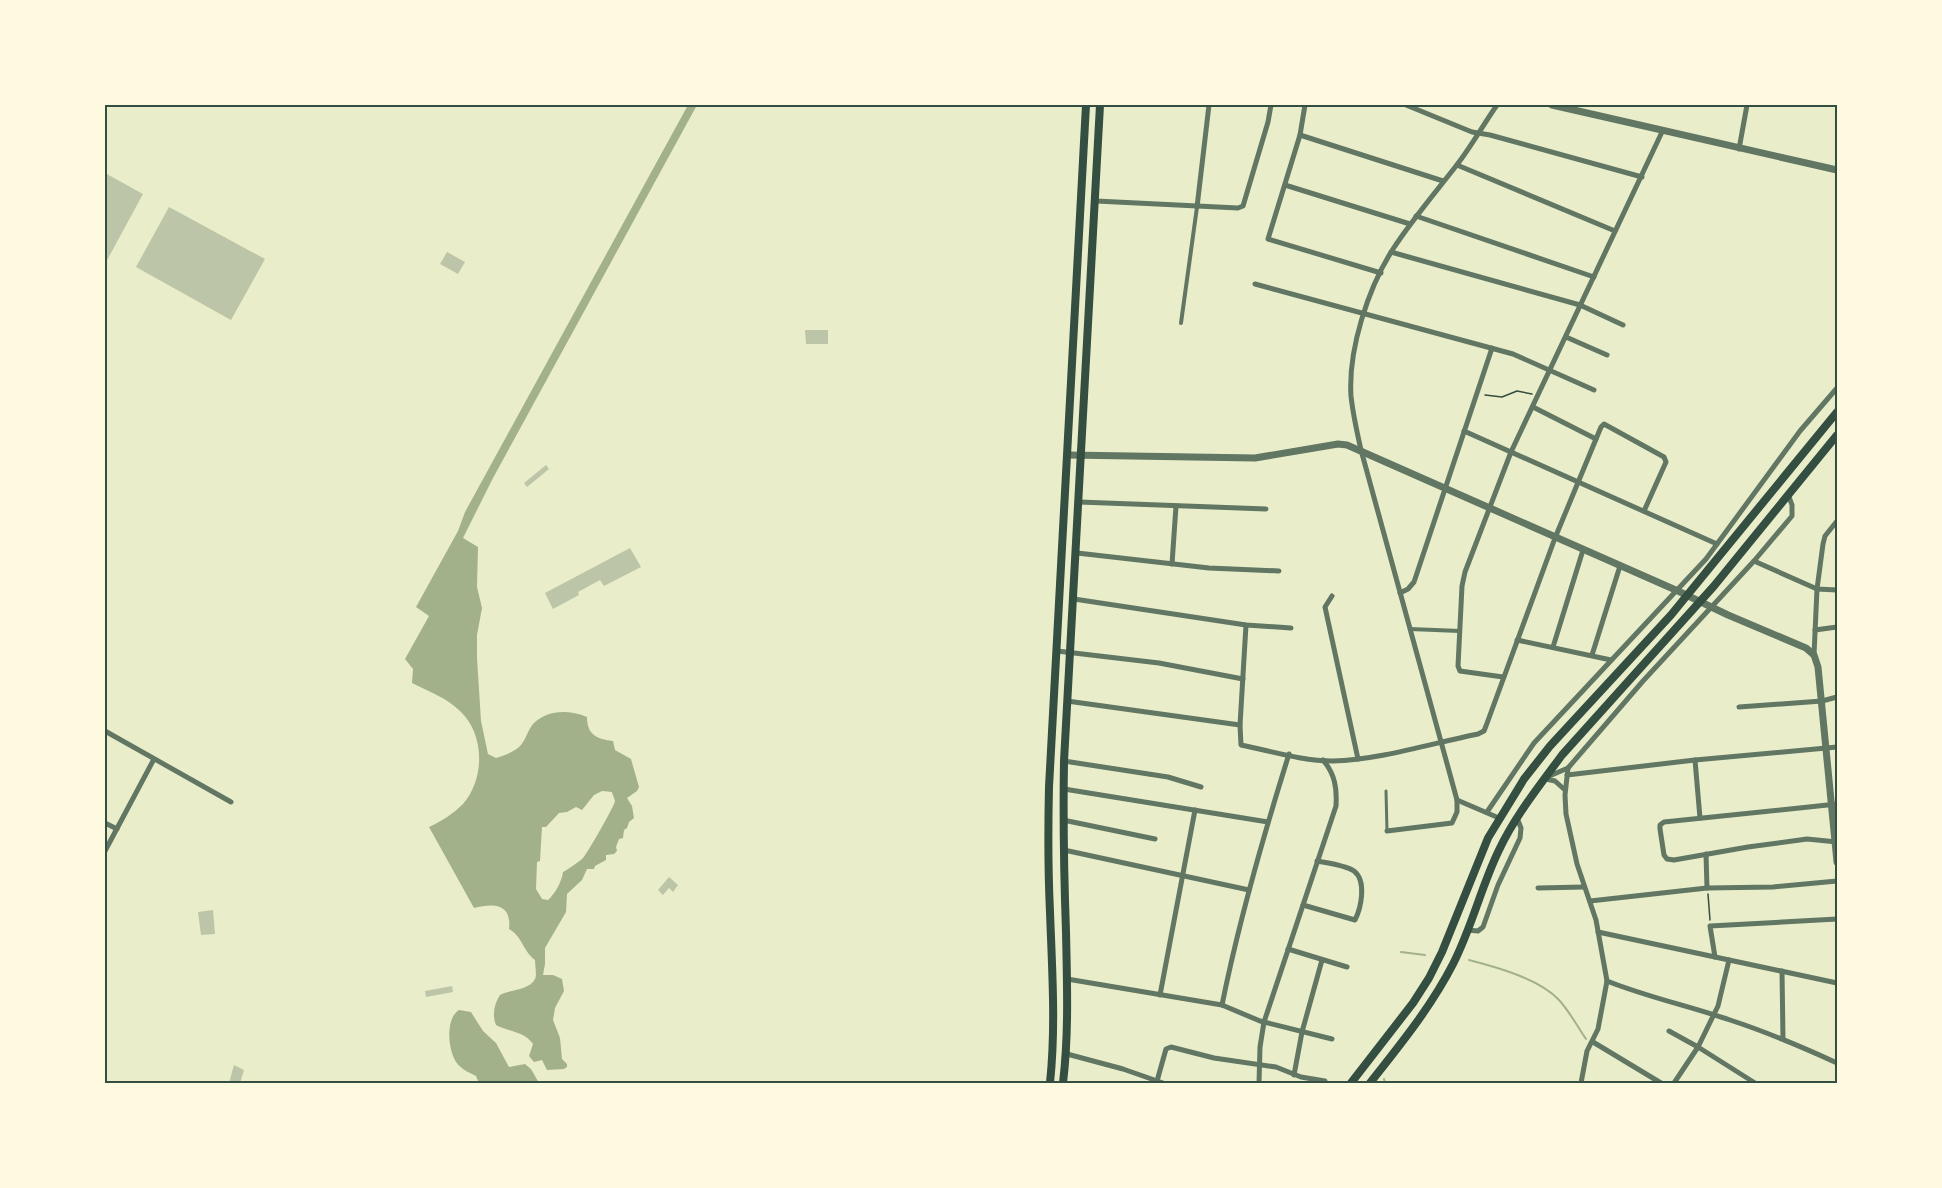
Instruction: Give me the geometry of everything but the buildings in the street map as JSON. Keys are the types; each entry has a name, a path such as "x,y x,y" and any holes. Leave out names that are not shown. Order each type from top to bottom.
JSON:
{"main road":[{"path":"1050,1083 1053,1057 1053,993 1048,847 1049,787 1086,105"},
{"path":"1063,1083 1067,1054 1064,761 1100,105"},
{"path":"1351,1083 1413,1003 1429,978 1450,933 1488,838 1534,765 1687,596 1837,412"},
{"path":"1370,1083 1428,1006 1454,962 1499,848 1544,779 1562,755 1700,602 1837,435"}],"street":[{"path":"1181,323 1209,105"},
{"path":"1096,201 1197,207 1238,208 1243,206 1271,105"},
{"path":"1305,105 1300,135 1268,239 1381,273"},
{"path":"1406,105 1478,133 1642,177"},
{"path":"1388,831 1452,823 1457,812 1457,800 1361,450 1354,418 1351,377 1353,355 1364,314 1391,252 1416,216 1457,165 1497,105"},
{"path":"1552,105 1662,132 1837,170"},
{"path":"1739,149 1746,105"},
{"path":"1503,676 1460,671 1458,666 1462,586 1465,572 1511,452 1662,132"},
{"path":"1300,135 1443,181"},
{"path":"1457,165 1615,231"},
{"path":"1285,185 1410,224"},
{"path":"1416,216 1594,277"},
{"path":"1391,252 1580,306 1623,325"},
{"path":"1255,284 1492,348 1551,370 1594,390"},
{"path":"1566,337 1606,355"},
{"path":"1400,593 1414,582 1492,348"},
{"path":"1487,812 1534,743 1678,591 1717,544 1800,431 1837,388"},
{"path":"1533,407 1596,439"},
{"path":"1246,625 1241,745 1323,760 1349,760 1484,731 1555,538 1604,424 1608,424 1664,457 1665,468 1644,511"},
{"path":"1464,431 1717,544"},
{"path":"1068,455 1259,458 1338,444 1361,450 1488,509 1806,648 1814,655"},
{"path":"1544,779 1568,768 1754,561 1792,516 1792,505 1788,494"},
{"path":"1079,502 1266,509"},
{"path":"1172,564 1176,506"},
{"path":"1837,520 1825,536 1823,544 1817,589 1814,655 1818,667 1834,804 1837,862"},
{"path":"1552,646 1583,550"},
{"path":"1077,553 1172,564 1279,571"},
{"path":"1754,561 1817,589 1837,590"},
{"path":"1592,655 1620,566"},
{"path":"1332,596 1325,607 1358,759"},
{"path":"1074,599 1246,625 1291,628"},
{"path":"1815,630 1837,627"},
{"path":"1409,629 1460,631"},
{"path":"1517,640 1611,660"},
{"path":"1057,651 1159,663 1243,679"},
{"path":"1739,707 1822,701 1837,697"},
{"path":"1067,700 1240,726"},
{"path":"105,731 231,802"},
{"path":"1567,775 1837,747"},
{"path":"1222,1005 1233,950 1249,890 1289,754"},
{"path":"105,851 154,759"},
{"path":"1259,1083 1264,1023 1336,806 1332,771 1323,760"},
{"path":"1695,760 1700,818"},
{"path":"1064,761 1168,777 1201,788"},
{"path":"1568,768 1565,790 1566,814 1572,844 1598,932 1607,981 1604,1006 1593,1042 1587,1051 1581,1083"},
{"path":"1544,779 1555,781 1565,790"},
{"path":"1064,789 1268,822"},
{"path":"1457,800 1499,818"},
{"path":"1834,804 1664,822 1660,825 1664,855 1667,859 1674,860 1808,839 1836,842"},
{"path":"1160,995 1195,810"},
{"path":"1467,930 1478,931 1483,927 1498,885 1520,838 1521,828 1517,818"},
{"path":"1063,820 1155,839"},
{"path":"105,823 117,829"},
{"path":"1064,850 1249,890"},
{"path":"1706,854 1707,888"},
{"path":"1303,905 1355,920 1361,901 1361,883 1358,875 1353,870 1317,861"},
{"path":"1590,901 1707,888 1773,887 1837,881"},
{"path":"1538,888 1584,887"},
{"path":"1714,957 1710,926 1837,919"},
{"path":"1598,932 1837,983"},
{"path":"1288,949 1347,967"},
{"path":"1294,1075 1302,1032 1322,960"},
{"path":"1674,1083 1698,1047 1713,1015 1721,997 1729,960"},
{"path":"1782,971 1783,1039"},
{"path":"1067,979 1222,1005 1264,1023 1332,1039"},
{"path":"1607,981 1783,1039 1837,1063"},
{"path":"1669,1031 1755,1083"},
{"path":"1593,1042 1661,1083"},
{"path":"1067,1054 1160,1082 1167,1047 1214,1058 1276,1067 1294,1075 1325,1081"}],"lane":[{"path":"1386,791 1388,831"}],"path":[{"path":"1477,394 1502,397 1517,391 1525,391 1539,396"},
{"path":"1707,888 1710,926"}],"shaded area":[{"path":"688,105 697,105 493,478 463,538 478,547 477,587 482,608 477,635 477,658 481,721 488,754 496,758 516,749 523,743 533,724 545,716 559,712 573,713 587,717 587,723 594,735 613,741 615,750 631,759 639,787 627,798 632,806 634,818 624,830 623,838 619,839 617,851 606,855 606,860 594,869 587,869 582,880 567,894 566,912 545,948 543,975 553,975 562,979 564,991 555,1008 553,1020 560,1038 562,1059 567,1064 564,1069 547,1070 542,1060 534,1062 529,1056 533,1044 529,1040 521,1034 496,1025 494,1010 500,995 524,988 532,983 536,975 535,960 509,929 509,920 504,910 494,906 474,908 429,827 455,811 470,794 478,770 478,744 468,721 455,706 412,683 413,669 405,659 429,616 416,607 458,531 465,512","holes":["602,791 612,792 614,804 586,855 563,872 560,883 551,897 548,900 542,899 536,889 542,827 546,827 559,813 576,807 582,810 594,795"]},
{"path":"459,1010 471,1012 483,1031 496,1043 509,1067 525,1064 531,1069 539,1083 475,1083 478,1081 476,1076 456,1062 451,1050 450,1027"}],"waterway":[{"path":"1401,952 1425,955"},
{"path":"1469,960 1517,975 1541,986 1567,1009 1586,1039"},
{"path":"1384,1079 1385,1083"}]}
